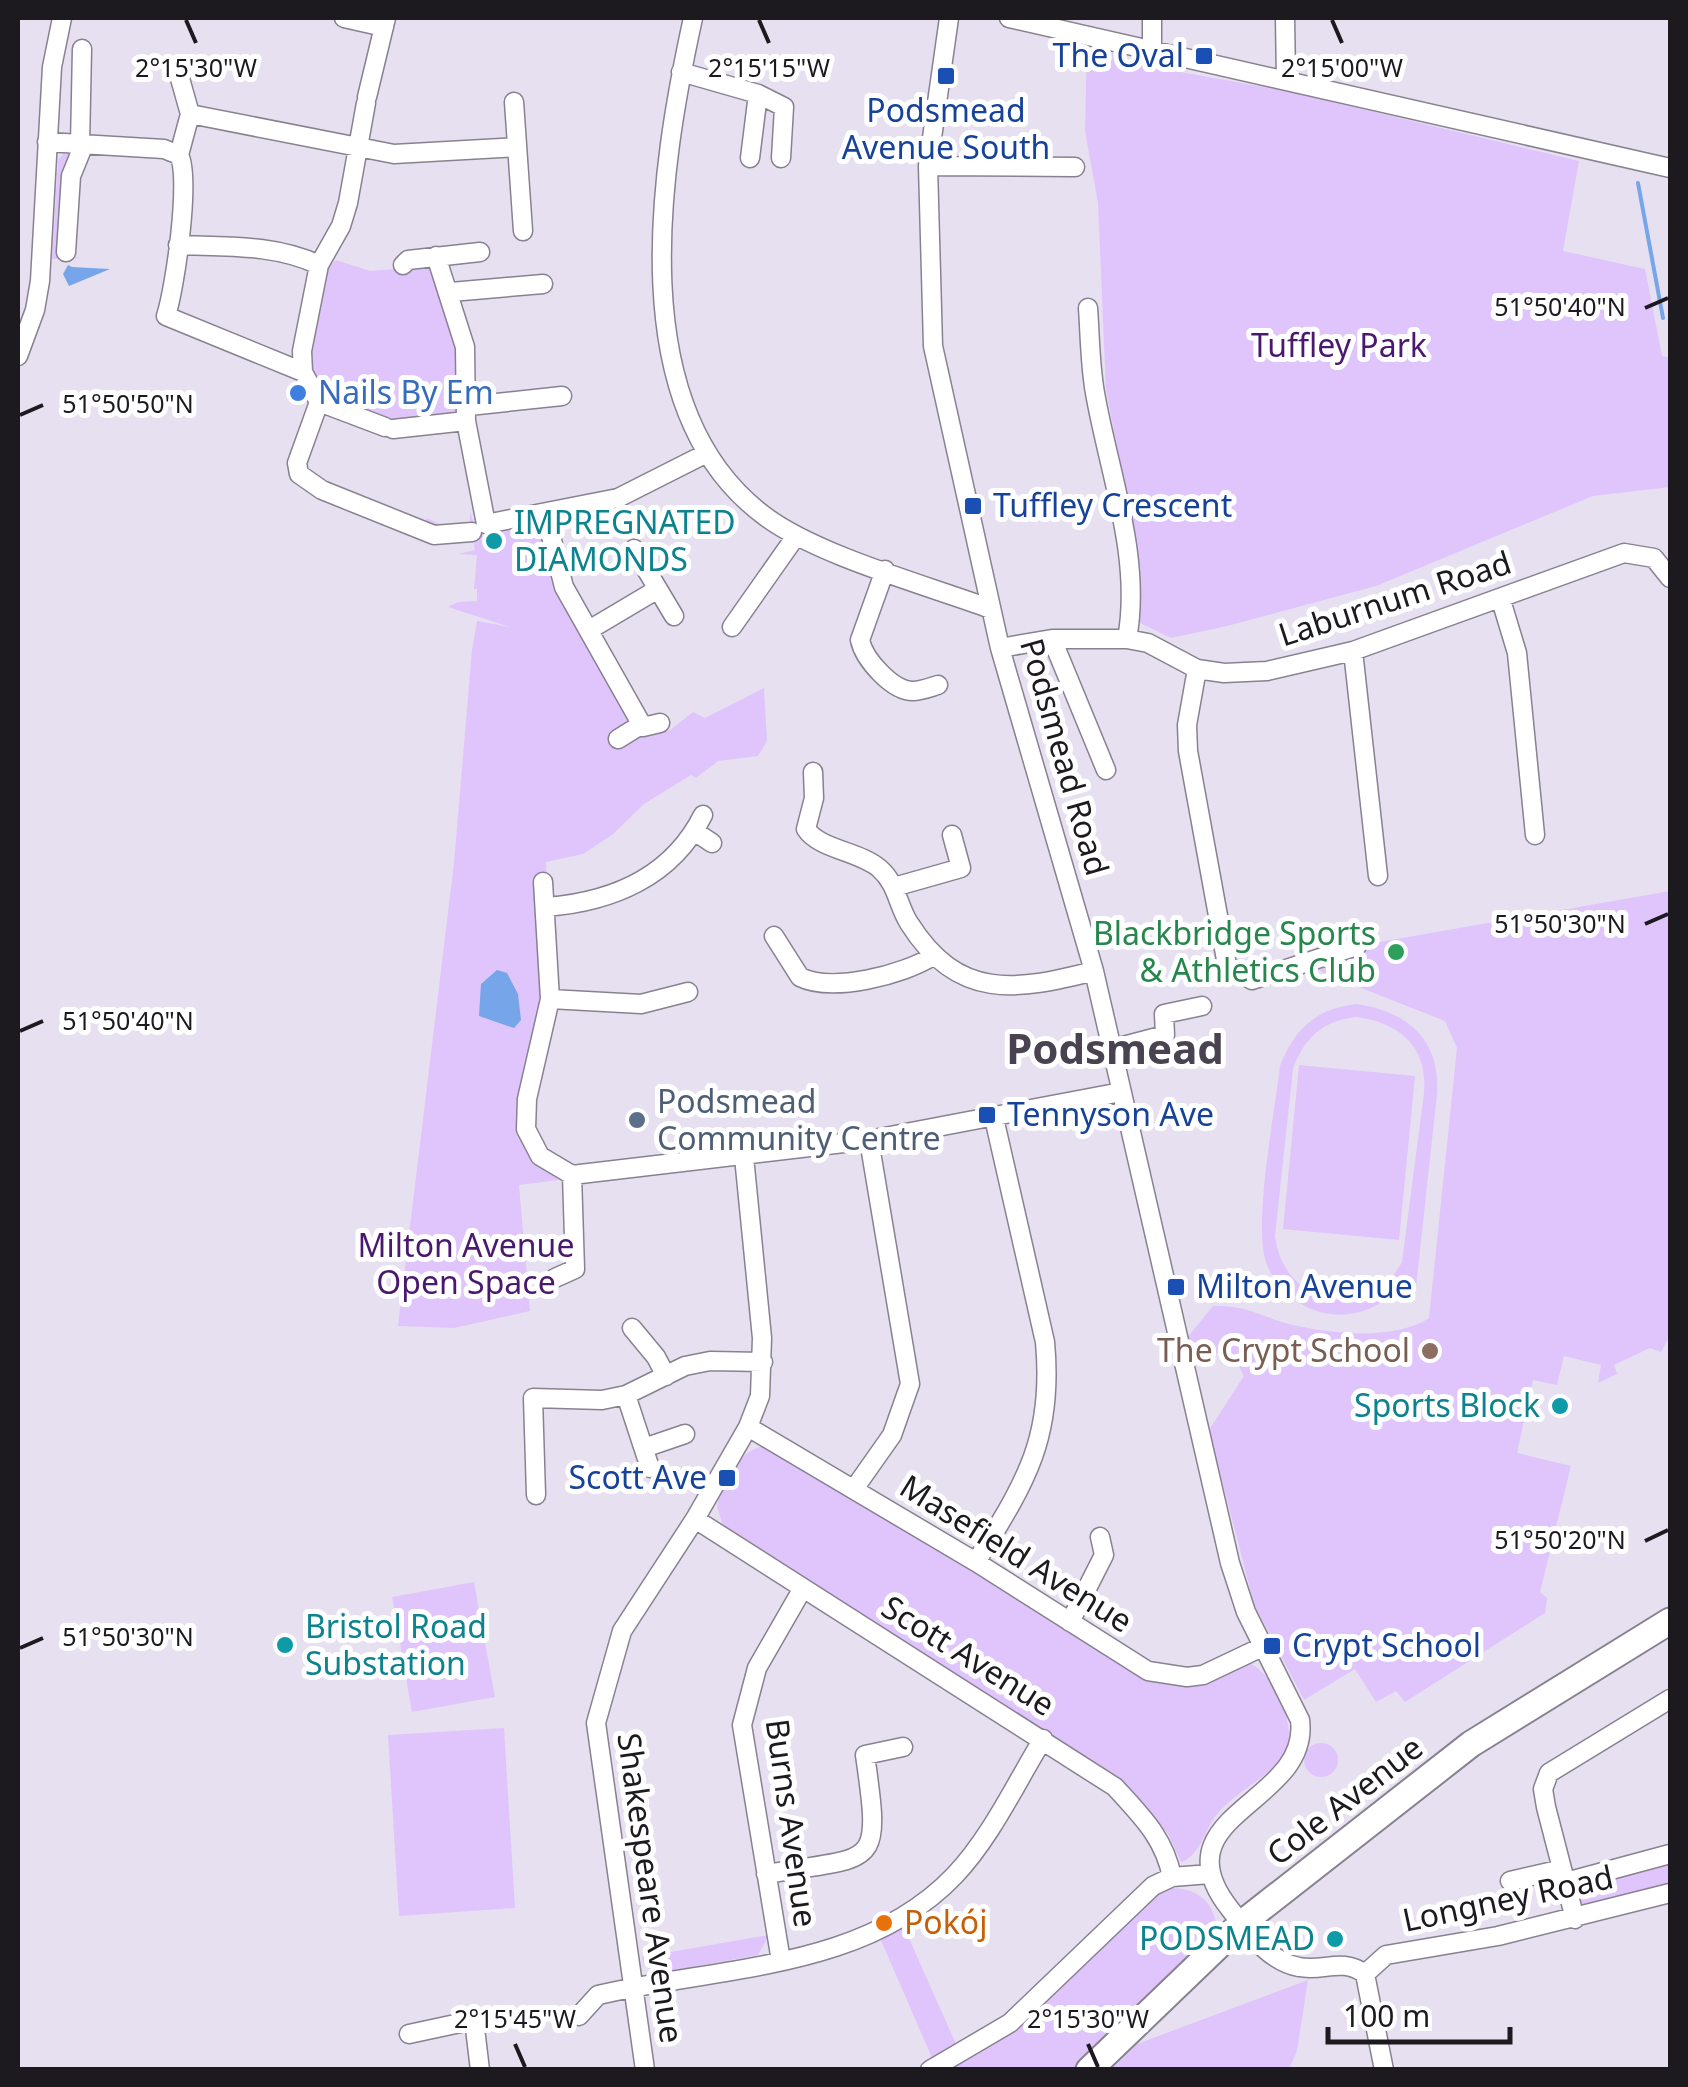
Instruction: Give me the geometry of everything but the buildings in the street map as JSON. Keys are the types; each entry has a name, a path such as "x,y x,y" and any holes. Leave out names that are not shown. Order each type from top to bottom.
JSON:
{"highway":[{"name":"Cole Avenue","path":"1089,2070 1241,1924 1471,1744 1670,1621"}],"street":[{"path":"18,356 35,310 40,280 52,67 62,18"},
{"path":"344,18 385,22 341,226 319,265 302,351 303,372 319,402 389,428 562,396"},
{"path":"692,18 664,158 662,264 677,382 707,452 763,516 796,536 991,610"},
{"name":"Podsmead Road","path":"949,18 928,166 926,218 933,346 1000,648 1094,971 1225,1544 1262,1647 1293,1703 1302,1734 1288,1768 1218,1834 1210,1874"},
{"path":"1009,18 1670,168"},
{"path":"1152,18 1152,51"},
{"path":"1285,18 1286,78"},
{"path":"66,252 71,176 82,144 82,49"},
{"path":"681,72 758,94 784,106 782,158"},
{"path":"179,75 190,114 178,155 183,172 178,245 174,289 166,316 303,372"},
{"path":"750,158 758,94"},
{"path":"514,102 524,230"},
{"path":"190,114 358,149 418,154 518,147"},
{"path":"47,142 164,149 178,155"},
{"path":"928,166 1075,168"},
{"path":"178,245 259,248 296,254 319,265"},
{"path":"403,265 436,256 480,252"},
{"path":"436,256 465,348 467,413 486,524 618,498 707,452"},
{"path":"450,292 543,284"},
{"path":"1088,308 1095,432 1124,526 1130,620 1127,640"},
{"path":"319,402 297,462 306,482 434,535 472,532"},
{"path":"545,513 558,573 621,682 639,726"},
{"path":"732,627 796,536"},
{"path":"634,549 674,616"},
{"name":"Laburnum Road","path":"1000,648 1052,638 1127,640 1148,643 1197,669 1224,674 1266,670 1353,651 1624,553 1654,558 1670,578"},
{"path":"885,570 860,640 862,650 901,688 912,691 938,685"},
{"path":"590,630 658,589"},
{"path":"1501,600 1516,653 1535,836"},
{"path":"1052,638 1106,770"},
{"path":"1353,651 1378,876"},
{"path":"1197,669 1187,725 1188,751 1228,965 1252,980 1357,946"},
{"path":"618,739 639,726 660,724"},
{"path":"813,772 814,798 806,829 812,837 864,856 894,887 906,919 932,956 975,982 1005,987 1026,987 1094,971"},
{"path":"546,907 605,898 628,887 670,863 698,823 712,842"},
{"path":"894,887 961,868 952,835"},
{"path":"543,882 550,999 527,1099 526,1129 540,1156 572,1175 869,1140 1121,1092"},
{"path":"774,936 794,983 827,985 894,976 932,956"},
{"path":"550,999 641,1004 688,992"},
{"path":"1112,1048 1165,1035 1164,1014 1202,1006"},
{"path":"976,1562 1026,1482 1040,1436 1048,1376 1045,1342 994,1118"},
{"path":"854,1489 892,1435 910,1384 869,1140"},
{"name":"Shakespeare Avenue","path":"645,2070 596,1723 622,1630 695,1519 748,1427 760,1396 763,1362 744,1157"},
{"path":"555,1278 575,1269 572,1175"},
{"path":"632,1328 666,1376"},
{"path":"536,1494 533,1398 581,1401 626,1395 710,1361 763,1362"},
{"path":"626,1395 650,1468"},
{"name":"Masefield Avenue","path":"748,1427 976,1562 1148,1672 1187,1678 1262,1647"},
{"path":"644,1448 685,1434"},
{"name":"Scott Avenue","path":"695,1519 1115,1786 1159,1836 1166,1848 1172,1877"},
{"path":"1070,1622 1104,1555 1100,1537"},
{"name":"Burns Avenue","path":"781,1961 744,1745 744,1704 756,1668 802,1588"},
{"path":"1575,1919 1543,1789 1549,1772 1670,1700"},
{"path":"579,2016 598,1994 843,1946 929,1898 968,1858 1043,1740"},
{"path":"766,1874 852,1860 870,1847 876,1829 865,1754 903,1747"},
{"path":"1510,1881 1564,1876 1670,1854"},
{"path":"930,2070 1010,2023 1153,1886 1172,1877 1210,1874 1220,1897 1241,1924 1283,1962 1302,1968 1354,1966 1365,1974 1384,2070"},
{"name":"Longney Road","path":"1365,1974 1386,1955 1575,1919 1670,1893"},
{"path":"409,2034 474,2020 480,2070"}],"green space":[{"name":"Tuffley Park","path":"1087,43 1142,65 1286,91 1579,161 1563,251 1645,269 1662,356 1670,358 1670,487 1593,496 1376,586 1227,626 1171,638 1140,623 1132,524 1106,390 1098,203 1085,131"},
{"path":"76,153 61,256 83,258 52,259 58,160 63,154"},
{"path":"336,260 370,271 432,266 457,343 457,419 395,425 325,399 310,365 311,337 325,270"},
{"name":"Milton Avenue Open Space","path":"467,470 471,470 481,530 538,523 552,583 625,703 630,721 614,735 618,743 670,730 693,712 705,718 764,688 767,741 758,756 718,761 696,778 691,775 644,804 612,835 583,854 546,862 547,880 536,883 543,1000 518,1116 523,1137 536,1158 559,1180 519,1185 530,1311 454,1328 398,1326 454,863 472,650 477,621 510,627 448,607 477,601 477,555 458,554 475,550 471,528 450,532 423,527 427,518 450,529 470,525 470,512 477,531"},
{"path":"1670,891 1670,1335 1661,1352 1650,1348 1614,1365 1617,1374 1598,1383 1601,1365 1564,1356 1557,1385 1533,1380 1517,1453 1571,1466 1540,1592 1547,1598 1545,1613 1405,1702 1396,1691 1376,1702 1355,1669 1304,1700 1254,1604 1209,1430 1244,1376 1232,1354 1221,1352 1193,1365 1187,1338 1213,1306 1245,1309 1289,1324 1342,1333 1398,1330 1429,1318 1457,1048 1445,1021 1323,973 1311,962 1357,946"},
{"path":"1357,1004 1391,1013 1417,1031 1433,1058 1437,1094 1415,1296 1400,1295 1400,1287 1365,1310 1335,1314 1306,1307 1276,1282 1267,1265 1262,1224 1280,1066 1300,1031 1319,1016","holes":["1345,1019 1372,1020 1408,1040 1416,1050 1424,1077 1402,1262 1387,1282 1369,1294 1349,1300 1328,1298 1309,1291 1293,1278 1281,1260 1275,1236 1293,1069 1316,1032"]},
{"path":"1299,1065 1415,1076 1399,1240 1283,1229"},
{"path":"770,1445 1149,1679 1250,1663 1268,1679 1281,1701 1288,1726 1288,1749 1273,1767 1218,1813 1198,1848 1181,1862 1168,1834 1119,1782 724,1529 717,1506 729,1475 750,1452"},
{"path":"474,1582 495,1697 412,1712 392,1597"},
{"path":"504,1728 515,1908 399,1916 388,1735"},
{"path":"1321,1743 1333,1748 1338,1760 1333,1772 1321,1777 1309,1772 1304,1760 1309,1748"},
{"path":"1670,1859 1670,1888 1582,1907 1574,1890 1578,1886"},
{"path":"1172,1888 1190,1891 1204,1899 1213,1912 1217,1931 1078,2069 950,2070 1027,2018 1151,1898"},
{"path":"903,1925 956,2044 932,2058 880,1938"},
{"path":"769,1935 758,1955 665,1972 660,1965 663,1972 659,1974 644,1966 642,1957"},
{"path":"1308,1980 1297,2051 1289,2069 1112,2069 1137,2044"}],"water":[{"path":"68,265 110,269 69,286 63,274"},
{"path":"497,970 507,973 518,994 521,1020 514,1028 479,1016 481,984"}],"waterway":[{"path":"1638,183 1663,318"}],"place":[{"name":"The Oval","path":"1204,56"},
{"name":"Podsmead Avenue South","path":"946,76"},
{"name":"Nails By Em","path":"298,393"},
{"name":"Tuffley Crescent","path":"973,506"},
{"name":"IMPREGNATED DIAMONDS","path":"494,541"},
{"name":"Blackbridge Sports & Athletics Club","path":"1396,952"},
{"name":"Tennyson Ave","path":"987,1115"},
{"name":"Podsmead Community Centre","path":"637,1120"},
{"name":"Milton Avenue","path":"1176,1287"},
{"name":"The Crypt School","path":"1430,1351"},
{"name":"Sports Block","path":"1560,1406"},
{"name":"Scott Ave","path":"727,1478"},
{"name":"Bristol Road Substation","path":"285,1645"},
{"name":"Crypt School","path":"1272,1646"},
{"name":"Pokój","path":"884,1923"},
{"name":"PODSMEAD","path":"1335,1939"}],"district":[{"name":"Podsmead","path":"1115,1049"}]}
